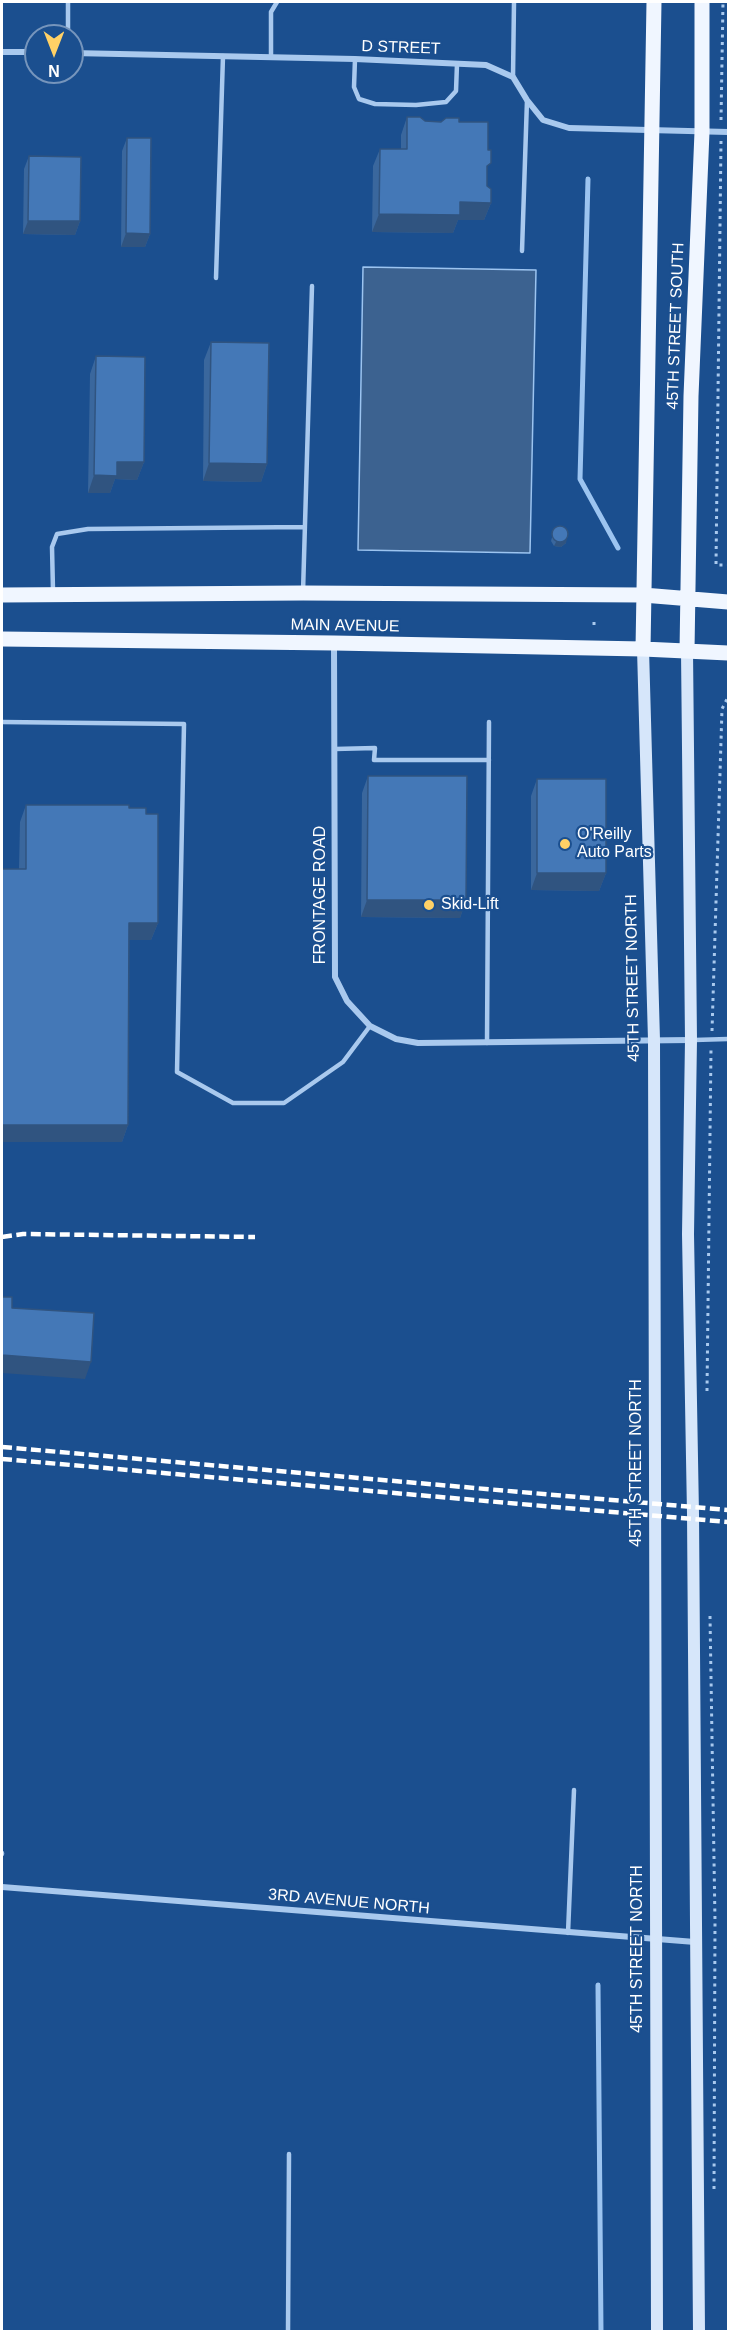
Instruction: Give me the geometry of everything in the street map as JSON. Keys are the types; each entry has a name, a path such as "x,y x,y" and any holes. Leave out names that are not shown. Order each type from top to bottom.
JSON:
{"main road":[{"name":"45TH STREET SOUTH","path":"643,595 654,2"},
{"name":"45TH STREET SOUTH","path":"687,651 686,599 702,132 702,2"},
{"name":"MAIN AVENUE","path":"2,596 303,593 643,595 729,602"},
{"name":"45TH STREET NORTH","path":"643,595 654,1040 657,2331"},
{"name":"MAIN AVENUE","path":"2,639 334,643 643,649 729,653"},
{"path":"687,651 691,1040 688,1233 693,1514 699,2331"}],"street":[{"path":"2,52 24,52"},
{"name":"D STREET","path":"84,53 355,59 486,65 513,77"},
{"path":"513,77 543,120 569,128 729,132"},
{"name":"FRONTAGE ROAD","path":"334,643 335,977 347,1001 370,1026 396,1039 418,1043 691,1040"},
{"name":"3RD AVENUE NORTH","path":"2,1887 568,1934 695,1942"}],"lane":[{"path":"68,2 68,24"},
{"path":"271,57 271,12 277,2"},
{"path":"513,77 514,2"},
{"path":"216,278 223,56"},
{"path":"355,59 354,87 359,99 375,104 416,105 446,102 456,91 457,64"},
{"path":"522,251 527,100"},
{"path":"303,593 312,286"},
{"path":"52,597 52,547 57,534 88,529 305,527"},
{"path":"2,722 184,724 177,1072 233,1103 284,1103 343,1062 370,1026"},
{"path":"487,1043 489,722"},
{"path":"334,749 375,748 374,760 489,760"},
{"path":"691,1040 729,1039"},
{"path":"568,1934 574,1790"},
{"path":"288,2331 289,2154"}],"path":[{"path":"721,98 723,2"},
{"path":"720,161 716,565 729,565"},
{"path":"712,1020 722,709 729,697"},
{"path":"707,1392 711,1065"},
{"path":"710,1616 715,1922 714,2201"}],"water":[{"path":"363,267 536,270 530,553 358,550"}],"building":[{"path":"407,117 420,117 425,121 441,122 446,118 459,118 459,122 488,122 488,150 491,150 491,163 487,166 487,186 491,189 491,203 460,202 460,215 379,214 380,149 407,149"},
{"path":"127,138 151,138 150,234 126,233"},
{"path":"29,156 81,157 80,221 28,221"},
{"path":"211,342 269,343 267,464 209,463"},
{"path":"96,356 145,357 144,462 117,462 117,476 94,475"},
{"path":"560,526 568,534 560,542 552,534"},
{"path":"368,776 467,776 466,900 367,900"},
{"name":"O'Reilly Auto Parts","path":"537,779 606,779 606,873 537,873"},
{"path":"26,805 129,805 129,808 146,808 146,814 158,814 158,923 129,923 128,1125 2,1125 2,869 26,869"},
{"path":"2,1297 12,1297 12,1308 94,1313 91,1362 2,1355"}],"waterway":[{"path":"588,179 580,479 618,548"},
{"path":"598,1985 601,2332"}],"railway":[{"path":"2,1237 23,1234 255,1237"},
{"path":"2,1447 728,1510"},
{"path":"2,1459 728,1522"}],"place":[{"name":"O'Reilly Auto Parts","path":"565,844"},
{"name":"Skid-Lift","path":"429,905"}]}
